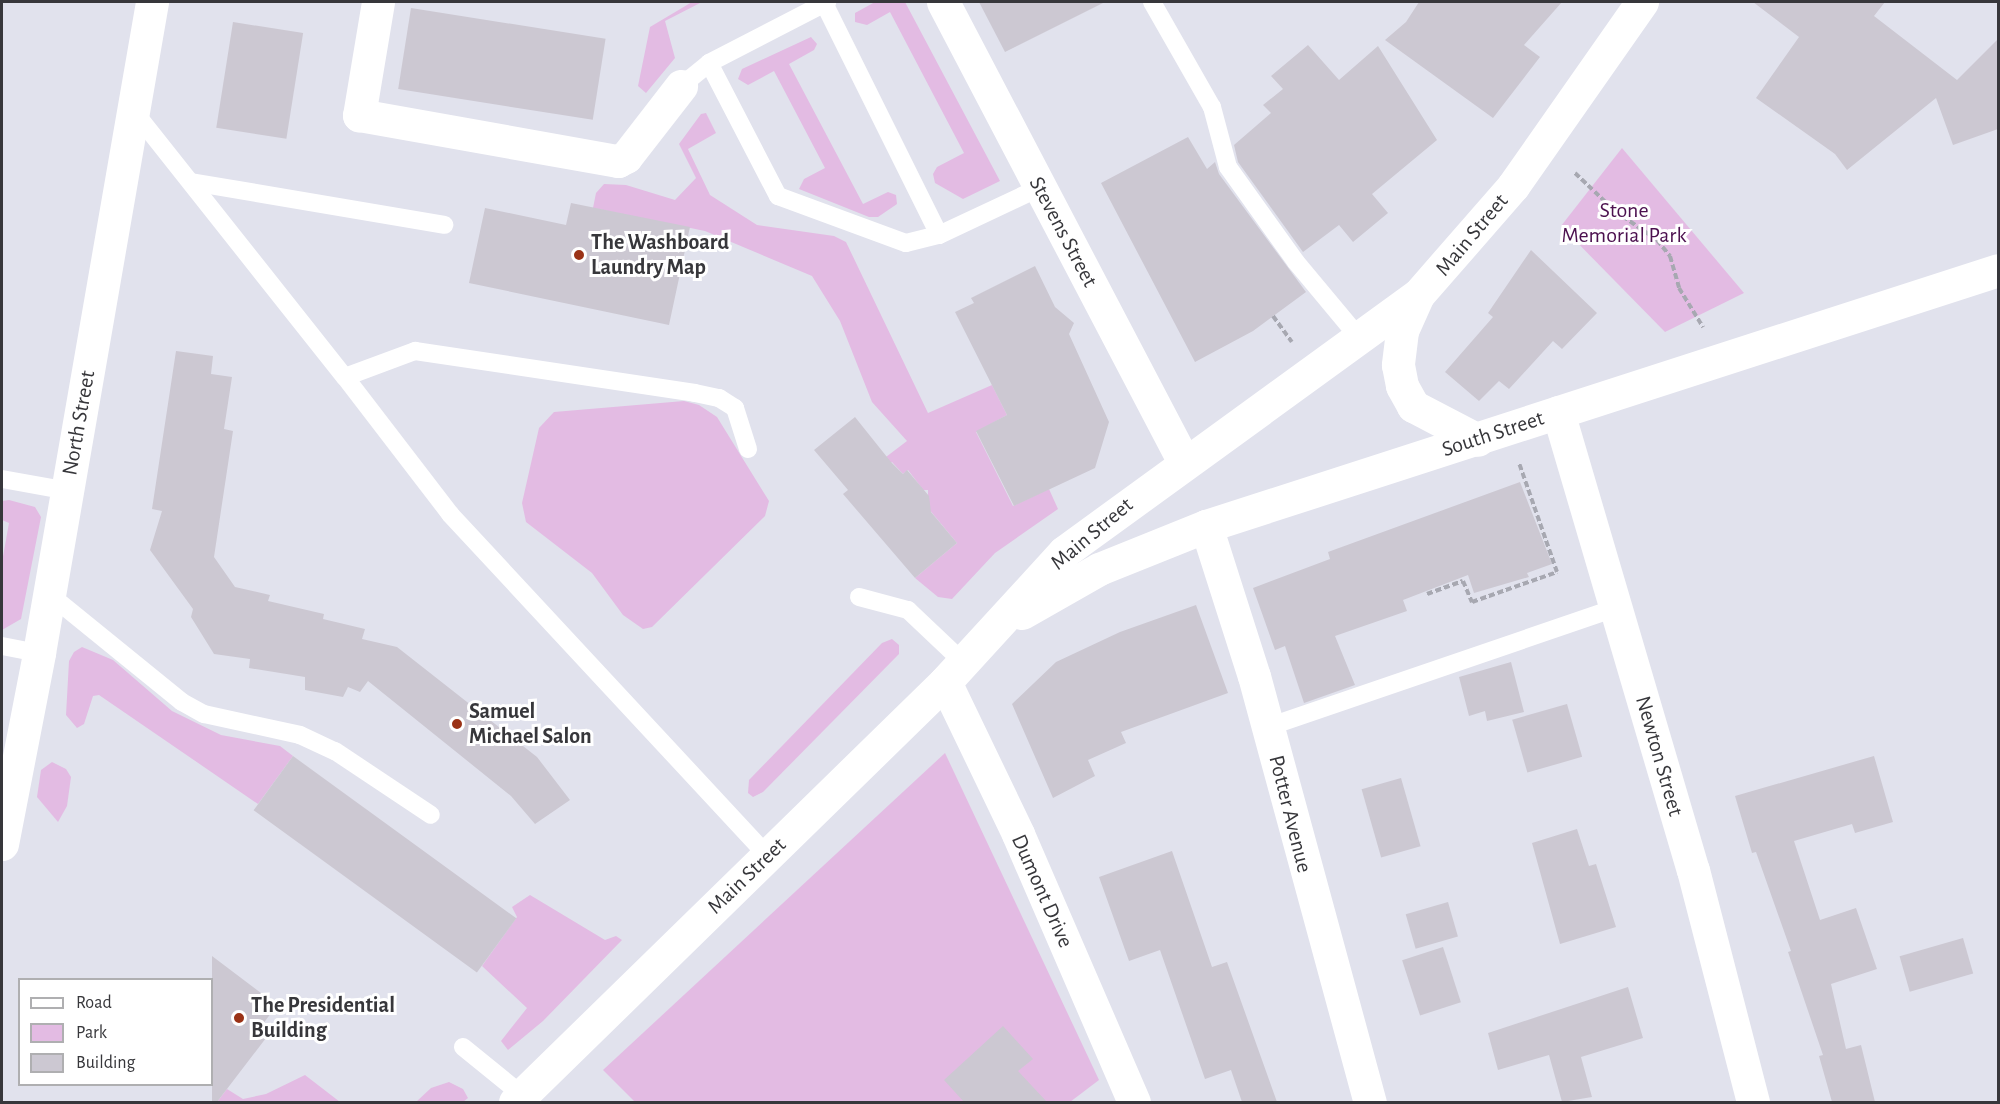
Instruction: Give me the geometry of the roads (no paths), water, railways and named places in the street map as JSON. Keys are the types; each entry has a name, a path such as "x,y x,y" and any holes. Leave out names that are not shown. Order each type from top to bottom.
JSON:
{"street":[{"name":"North Street","path":"2,844 68,491 152,2"},
{"path":"378,2 359,115 608,160 626,157 681,86"},
{"name":"Stevens Street","path":"943,2 1184,462"},
{"name":"Main Street","path":"518,1099 954,672 999,626 1064,552 1184,462 1361,340 1418,295 1513,186 1642,2"},
{"name":"South Street","path":"999,626 1099,569 1206,526 1478,440 1998,270"},
{"path":"1418,295 1402,331 1398,365 1402,386 1413,406 1478,440"},
{"name":"Newton Street","path":"1558,412 1693,870 1753,1102"},
{"name":"Potter Avenue","path":"1206,526 1268,727 1370,1102"},
{"name":"Dumont Drive","path":"954,672 1018,834 1134,1102"}],"lane":[{"path":"681,86 709,63 825,2 939,235"},
{"path":"1152,2 1212,107 1228,166 1296,262 1361,340"},
{"path":"709,63 778,196 906,243 939,235 1039,188"},
{"path":"134,110 450,514 768,856"},
{"path":"191,182 444,225"},
{"path":"345,377 415,351 695,393 719,398 735,408 748,449"},
{"path":"2,479 68,491"},
{"path":"49,594 182,702 204,714 300,735 335,751 431,815"},
{"path":"859,597 908,610 954,672"},
{"path":"1268,727 1616,608"},
{"path":"2,646 39,653"},
{"path":"463,1047 518,1099"}],"place":[{"name":"The Washboard Laundry Map","path":"579,255"},
{"name":"Samuel Michael Salon","path":"457,724"},
{"name":"The Presidential Building","path":"239,1018"}],"park label":[{"name":"Stone Memorial Park","path":"1624,222"}]}
